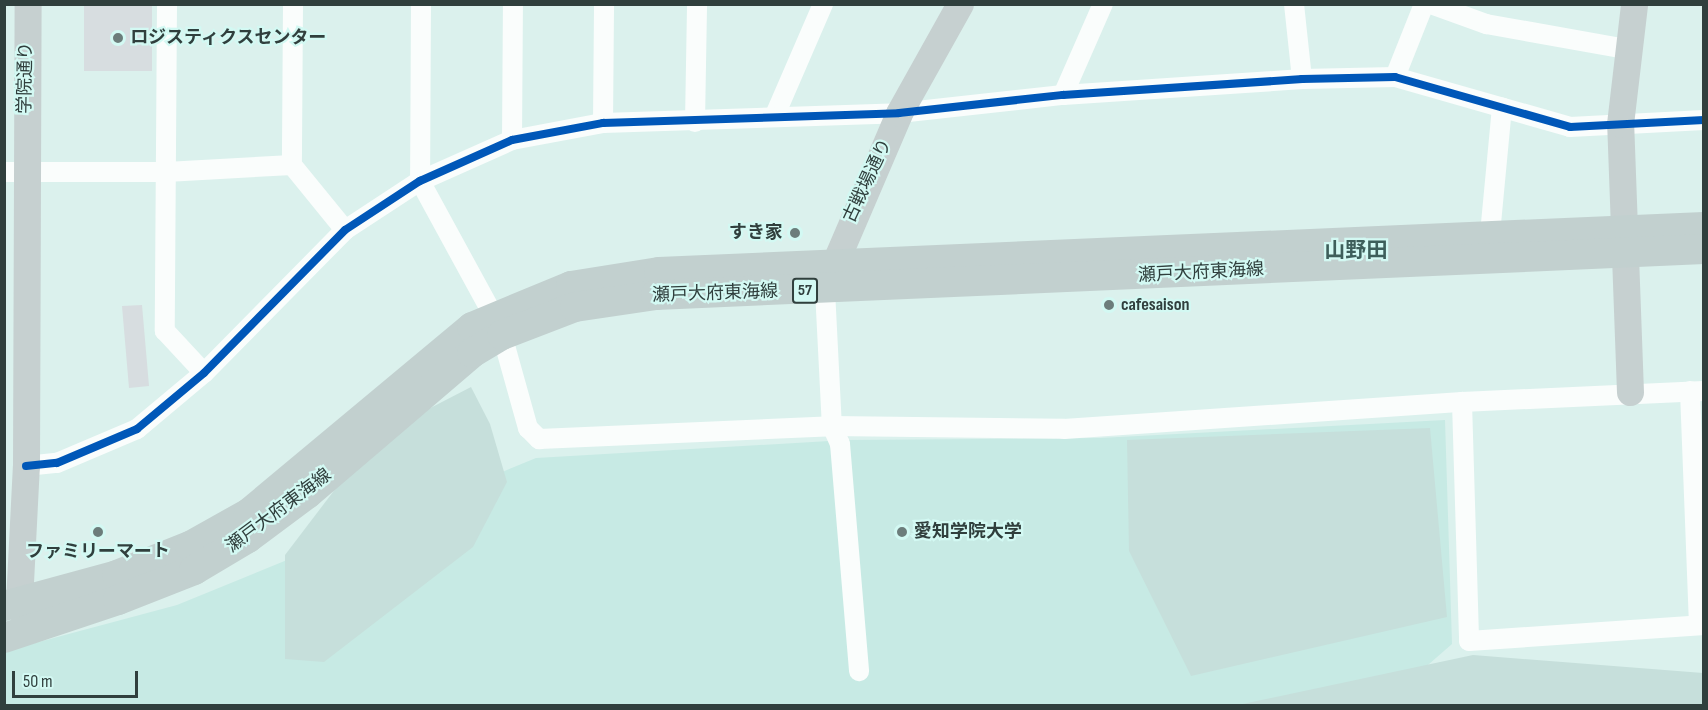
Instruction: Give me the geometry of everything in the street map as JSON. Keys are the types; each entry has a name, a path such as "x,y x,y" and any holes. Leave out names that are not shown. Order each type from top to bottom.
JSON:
{"main road":[{"name":"瀬戸大府東海線","path":"12,604 127,571 190,546 249,513 444,348 498,325 571,286 632,273 829,278 1627,241 1704,227"},
{"name":"瀬戸大府東海線","path":"829,278 1490,234 1627,241 1704,249"},
{"name":"瀬戸大府東海線","path":"16,635 194,570 248,538 307,494 498,325"}],"street":[{"name":"学院通り","path":"16,635 12,604 26,466 18,165 28,4"},
{"path":"167,4 165,331 204,372"},
{"path":"293,4 292,165 345,230"},
{"path":"421,4 420,181 498,325 528,428 539,439 832,426 1064,429 1462,402 1697,391 1701,625 1469,641 1462,402"},
{"path":"512,140 513,4"},
{"path":"603,123 604,4"},
{"path":"695,122 697,4"},
{"path":"775,115 823,4"},
{"name":"古戦場通り","path":"829,278 848,226 899,114 960,4"},
{"path":"1063,94 1103,4"},
{"path":"1294,4 1302,79"},
{"path":"1395,77 1424,4"},
{"path":"1431,4 1486,24 1627,49"},
{"path":"1630,393 1627,241 1620,124 1634,4"},
{"path":"26,466 57,463 129,433 204,372 345,230 420,181 512,140 603,123 695,122 775,115 899,114 1063,94 1302,79 1395,77 1570,127 1704,120"},
{"path":"1490,234 1502,108"},
{"path":"18,165 166,172 292,165"},
{"path":"829,278 832,426 840,444 859,671"}],"shaded area":[{"path":"471,387 490,424 507,482 473,547 324,662 285,659 285,555 336,488 411,418"},
{"name":"愛知学院大学","path":"1445,420 1452,644 1382,705 5,706 5,651 177,605 536,458 846,440 1100,438"},
{"path":"1430,428 1447,617 1191,676 1129,551 1127,440"},
{"path":"1473,655 1703,673 1703,705 1238,705"}],"building":[{"name":"ロジスティクスセンター","path":"84,4 152,4 152,71 84,71"},
{"path":"142,305 149,386 129,388 122,306"}],"cycle path":[{"path":"26,466 57,463 137,429 204,373 345,230 420,181 512,140 603,123 899,113 1063,95 1302,79 1395,77 1570,127 1704,120"}],"place":[{"name":"ロジスティクスセンター","path":"118,38"},
{"name":"すき家","path":"795,233"},
{"name":"cafesaison","path":"1109,305"},
{"name":"ファミリーマート","path":"98,532"},
{"name":"愛知学院大学","path":"902,532"}],"district":[{"name":"山野田","path":"1356,251"}]}
